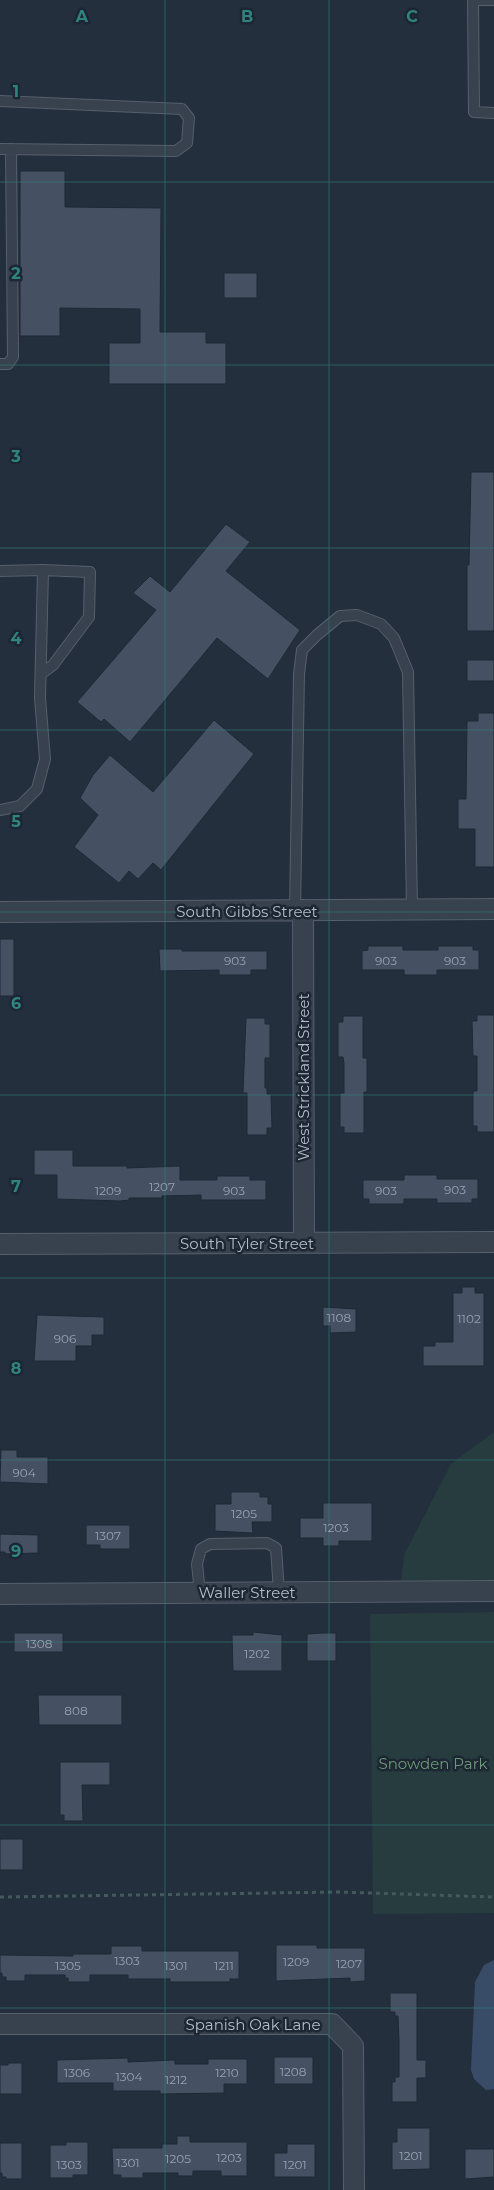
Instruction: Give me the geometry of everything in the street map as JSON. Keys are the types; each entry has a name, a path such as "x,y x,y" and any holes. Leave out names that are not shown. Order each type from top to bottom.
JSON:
{"street":[{"name":"West Strickland Street","path":"299,910 304,1243"},
{"name":"South Gibbs Street","path":"0,912 494,910"},
{"name":"South Tyler Street","path":"0,1244 494,1242"},
{"name":"Waller Street","path":"0,1594 494,1591"},
{"name":"Spanish Oak Lane","path":"0,2024 332,2024 353,2046 354,2190"}],"lane":[{"path":"494,0 473,0 474,112 494,113"},
{"path":"0,101 182,109 189,118 187,143 176,151 0,149"},
{"path":"0,364 8,364 14,357 11,149"},
{"path":"0,810 20,806 37,789 45,759 40,698 43,570"},
{"path":"0,572 43,570 90,572 89,617 53,665 41,674"},
{"path":"299,910 299,674 302,650 340,616 357,615 381,624 394,638 408,672 412,910"},
{"path":"200,1593 197,1564 201,1549 210,1544 267,1543 276,1548 279,1592"}],"path":[{"path":"0,1897 339,1892 494,1897"}],"green space":[{"path":"494,1432 494,1582 401,1583 404,1555 451,1464"},
{"name":"Snowden Park","path":"494,1612 494,1913 373,1914 370,1614"}],"water":[{"path":"494,1960 494,2089 486,2090 474,2079 471,2070 475,1982 484,1965"}],"building":[{"path":"20,171 65,171 65,207 161,208 160,332 206,332 206,343 226,343 226,384 109,384 109,343 140,343 140,309 60,308 60,336 20,336"},
{"path":"224,273 257,273 257,298 224,298"},
{"path":"471,472 494,472 494,631 467,631 467,565 469,565"},
{"path":"226,524 250,542 226,571 300,630 268,679 217,638 130,742 104,719 101,722 77,702 156,610 133,593 150,576 170,592"},
{"path":"467,660 494,660 494,681 467,681"},
{"path":"478,713 494,713 494,867 475,867 475,829 458,829 458,799 466,799 467,721 478,721"},
{"path":"214,720 254,754 161,870 153,863 138,879 129,871 119,883 74,847 98,815 80,798 93,775 110,755 153,792"},
{"path":"0,939 14,939 14,996 0,996"},
{"path":"368,946 403,946 403,950 438,950 438,946 473,946 473,950 479,950 479,970 437,970 437,975 404,975 404,970 362,970 362,951 368,950"},
{"path":"159,949 182,949 182,951 267,951 267,970 251,970 251,975 219,975 219,970 160,971"},
{"path":"477,1015 494,1015 494,1132 477,1132 477,1126 473,1126 473,1091 477,1091 477,1056 473,1056 472,1021 477,1021"},
{"path":"343,1016 363,1016 363,1058 367,1058 367,1092 364,1092 364,1133 344,1133 344,1127 340,1127 340,1093 344,1093 344,1063 343,1057 338,1057 338,1022 343,1022"},
{"path":"246,1018 265,1018 265,1024 270,1024 270,1058 265,1058 265,1088 267,1088 267,1094 271,1094 272,1128 267,1128 267,1135 247,1135 247,1093 243,1093"},
{"path":"34,1150 73,1150 73,1166 127,1166 127,1168 180,1166 180,1180 217,1180 217,1176 250,1176 250,1180 266,1180 266,1200 201,1200 201,1195 129,1198 129,1200 120,1201 57,1199 57,1175 34,1175"},
{"path":"404,1175 437,1175 437,1179 478,1179 478,1199 472,1199 472,1203 437,1203 437,1199 404,1199 404,1204 369,1204 369,1199 363,1199 363,1180 404,1180"},
{"path":"462,1287 475,1287 475,1293 484,1293 484,1366 423,1366 423,1346 435,1346 435,1342 453,1342 453,1293 462,1293"},
{"path":"323,1307 356,1309 356,1332 330,1333 330,1326 323,1326"},
{"path":"37,1315 104,1317 104,1335 92,1335 92,1346 76,1346 76,1361 34,1361"},
{"path":"1,1450 17,1450 17,1457 48,1457 48,1484 0,1482"},
{"path":"231,1492 260,1492 260,1497 268,1497 268,1504 272,1504 272,1522 252,1522 253,1533 215,1531 215,1504 231,1504"},
{"path":"323,1503 372,1503 372,1541 339,1541 339,1546 323,1546 323,1538 300,1538 300,1518 323,1518"},
{"path":"86,1525 130,1525 130,1549 100,1549 100,1545 86,1545"},
{"path":"0,1534 38,1535 38,1553 5,1554 5,1552 0,1552"},
{"path":"253,1632 282,1635 282,1671 233,1671 232,1635 253,1635"},
{"path":"14,1633 63,1633 63,1652 14,1652"},
{"path":"336,1633 336,1661 307,1661 307,1634"},
{"path":"38,1695 122,1695 122,1725 39,1725"},
{"path":"60,1762 110,1762 110,1785 82,1785 83,1821 64,1821 64,1815 60,1815"},
{"path":"0,1839 23,1839 23,1870 0,1870"},
{"path":"276,1945 317,1945 317,1948 365,1948 365,1981 350,1982 350,1978 276,1981"},
{"path":"111,1946 142,1946 142,1951 239,1951 239,1979 230,1979 230,1982 170,1982 170,1979 128,1979 128,1975 90,1975 90,1982 68,1982 68,1978 65,1978 65,1975 25,1975 25,1981 6,1981 6,1977 2,1977 2,1973 0,1973 0,1955 73,1956 73,1954 111,1954"},
{"path":"390,1993 417,1993 417,2060 426,2060 426,2078 417,2078 417,2102 392,2102 392,2082 395,2082 395,2077 399,2077 399,2040 398,2016 395,2016 395,2012 390,2012"},
{"path":"274,2057 313,2057 313,2084 274,2084"},
{"path":"128,2058 128,2062 175,2060 175,2064 208,2064 208,2059 247,2059 247,2084 224,2084 224,2093 160,2094 160,2091 113,2091 113,2083 57,2083 57,2060"},
{"path":"8,2063 22,2063 22,2094 0,2094 0,2065 8,2065"},
{"path":"397,2128 430,2128 430,2169 392,2170 392,2142 397,2142"},
{"path":"177,2136 190,2136 190,2142 247,2142 247,2176 221,2176 221,2171 193,2171 193,2176 178,2176 178,2173 143,2173 143,2178 121,2178 121,2175 113,2175 112,2148 162,2148 162,2144 177,2144"},
{"path":"66,2142 88,2142 88,2175 73,2175 73,2178 50,2178 50,2145 66,2145"},
{"path":"0,2143 22,2143 22,2179 6,2179 6,2177 2,2177 2,2173 0,2173"},
{"path":"287,2144 315,2144 315,2177 274,2177 274,2153 287,2153"},
{"path":"465,2149 494,2149 494,2177 465,2179"}]}
